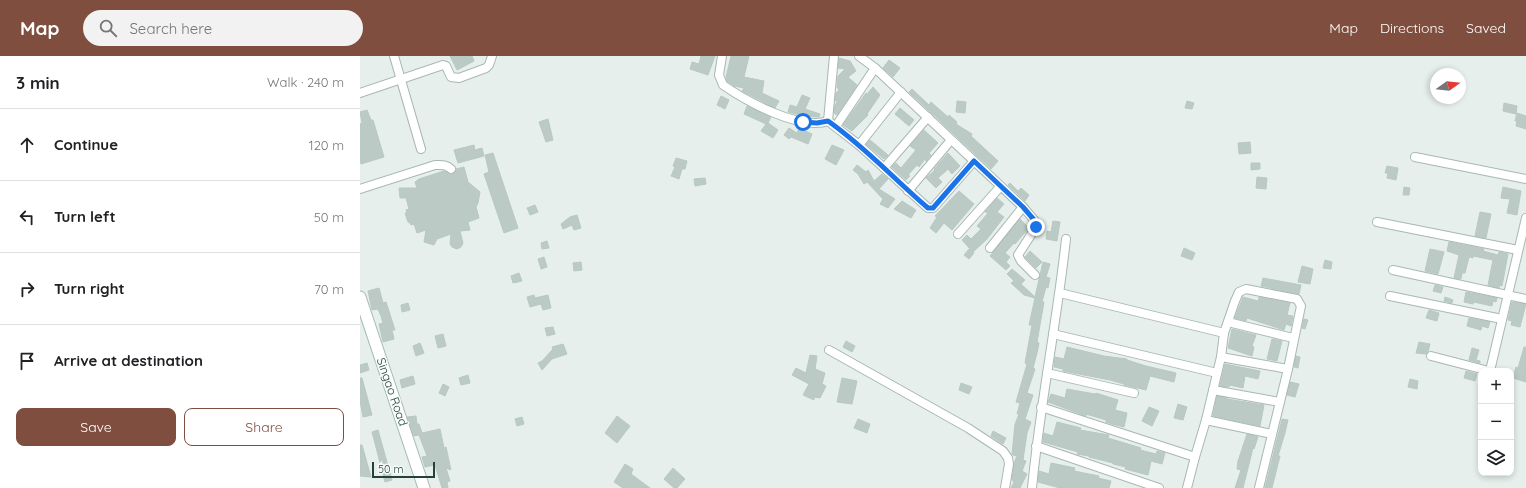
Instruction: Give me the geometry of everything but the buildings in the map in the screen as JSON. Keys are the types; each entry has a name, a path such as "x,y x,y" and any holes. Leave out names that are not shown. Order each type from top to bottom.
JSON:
{"street":[{"path":"394,56 421,149"},
{"path":"360,93 431,68 445,65 451,76 459,78 486,68 489,65 492,56"},
{"path":"722,56 719,74 720,80 729,90 770,112 783,117 810,122 823,123 828,121"},
{"path":"828,121 834,56"},
{"path":"859,56 875,68 928,117 1000,187 1023,207 1035,221 1036,226 1018,255 1020,261 1035,275"},
{"path":"836,126 875,68"},
{"path":"859,145 901,92"},
{"path":"884,168 928,117"},
{"path":"828,121 859,145 928,208 933,208 974,161"},
{"path":"908,191 951,140"},
{"path":"1415,157 1526,180"},
{"path":"360,189 435,165 449,166 452,169"},
{"path":"958,234 1000,187"},
{"path":"990,248 1023,207"},
{"path":"1490,368 1526,218"},
{"path":"1378,222 1518,250"},
{"path":"1032,488 1041,407 1048,373 1052,334 1060,293 1066,239"},
{"path":"1393,270 1526,299"},
{"path":"1187,488 1194,457 1206,420 1221,357 1224,333 1235,301 1240,292 1244,290 1297,299 1300,310 1288,369 1259,488"},
{"path":"1060,293 1224,333"},
{"path":"1390,296 1502,319"},
{"name":"Singao Road","path":"360,297 424,488"},
{"path":"1228,322 1294,338"},
{"path":"1052,334 1217,373"},
{"path":"830,350 968,428 1003,451 1008,458 1009,464 1005,488"},
{"path":"1431,356 1478,368"},
{"path":"1221,357 1288,369"},
{"path":"1048,373 1134,393"},
{"path":"1213,390 1280,402"},
{"path":"1041,407 1194,457"},
{"path":"1206,420 1272,434"},
{"path":"1036,446 1159,488"}],"route":[{"path":"803,122 823,123 828,121 836,126 930,209 933,208 974,161 1023,207 1035,221 1036,227"}]}
